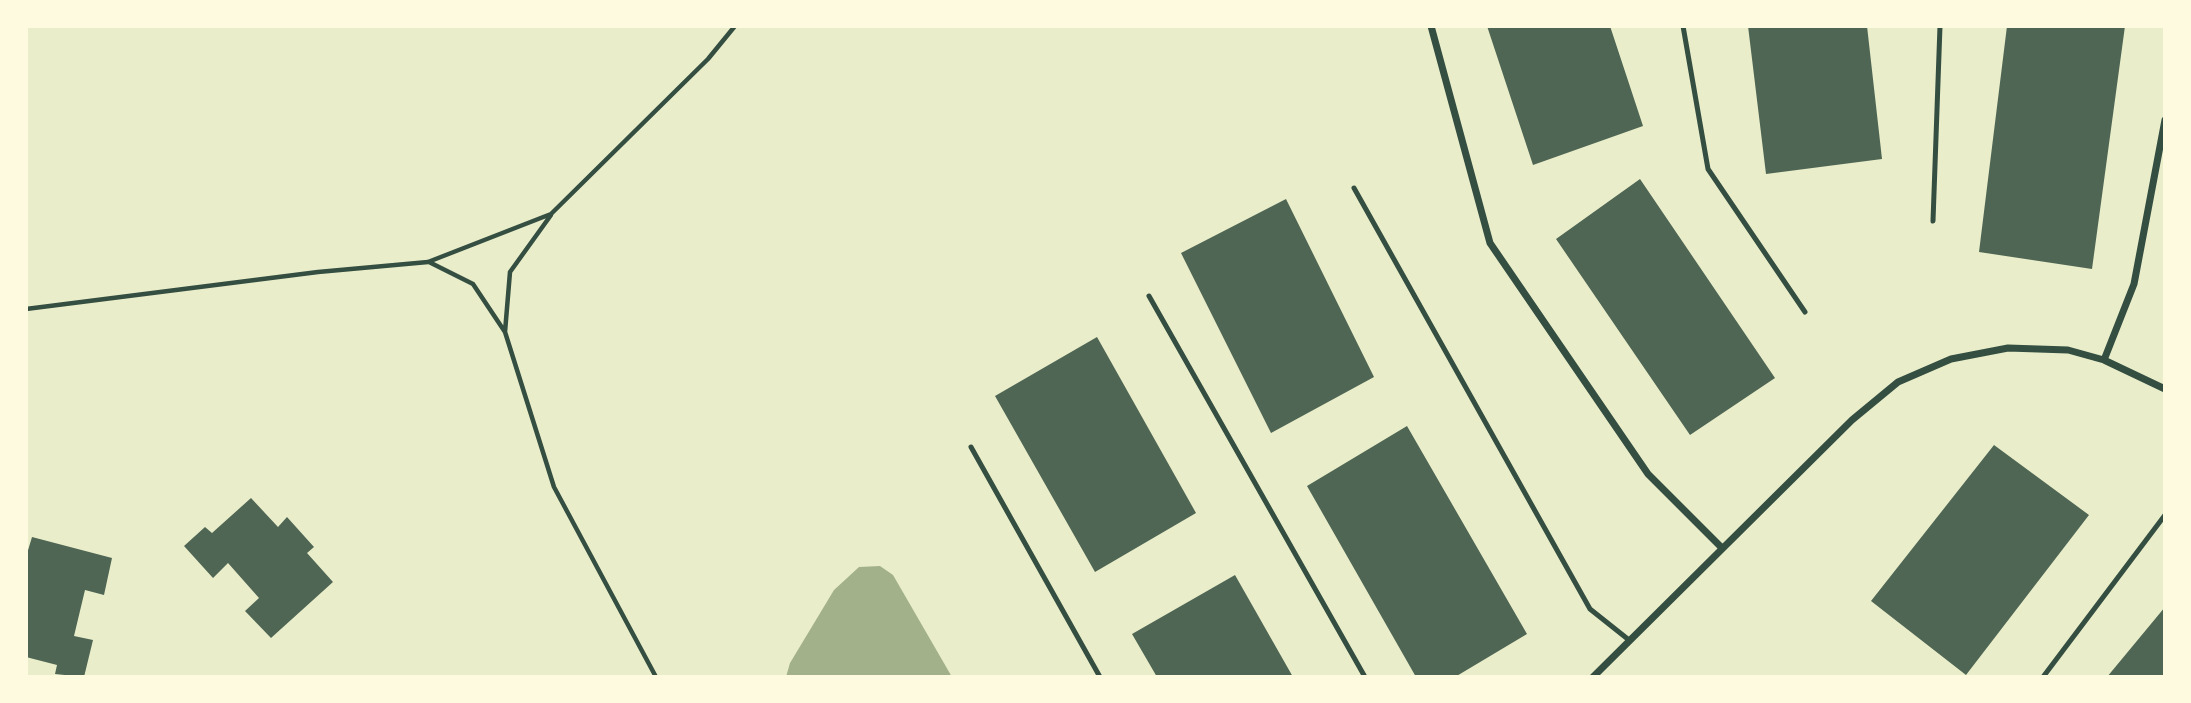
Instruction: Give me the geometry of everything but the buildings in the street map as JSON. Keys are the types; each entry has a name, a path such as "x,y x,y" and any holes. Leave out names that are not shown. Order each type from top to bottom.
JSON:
{"street":[{"path":"1432,26 1489,243 1648,474 1721,548"},
{"path":"2104,360 2134,284 2164,124"},
{"path":"1593,677 1852,420 1898,382 1951,359 2008,348 2068,350 2104,360 2165,389"}],"lane":[{"path":"1683,26 1709,169 1805,312"},
{"path":"1933,221 1940,26"},
{"path":"1354,188 1590,610 1629,640"},
{"path":"1149,296 1365,677"},
{"path":"971,447 1100,677"},
{"path":"2043,677 2165,515"}],"path":[{"path":"505,332 509,272 551,214 708,59 735,26"},
{"path":"26,309 318,272 428,262 551,214"},
{"path":"428,262 474,284 505,332 554,487 656,677"}],"shaded area":[{"path":"880,566 893,575 952,677 786,677 790,663 834,590 859,567"}]}
